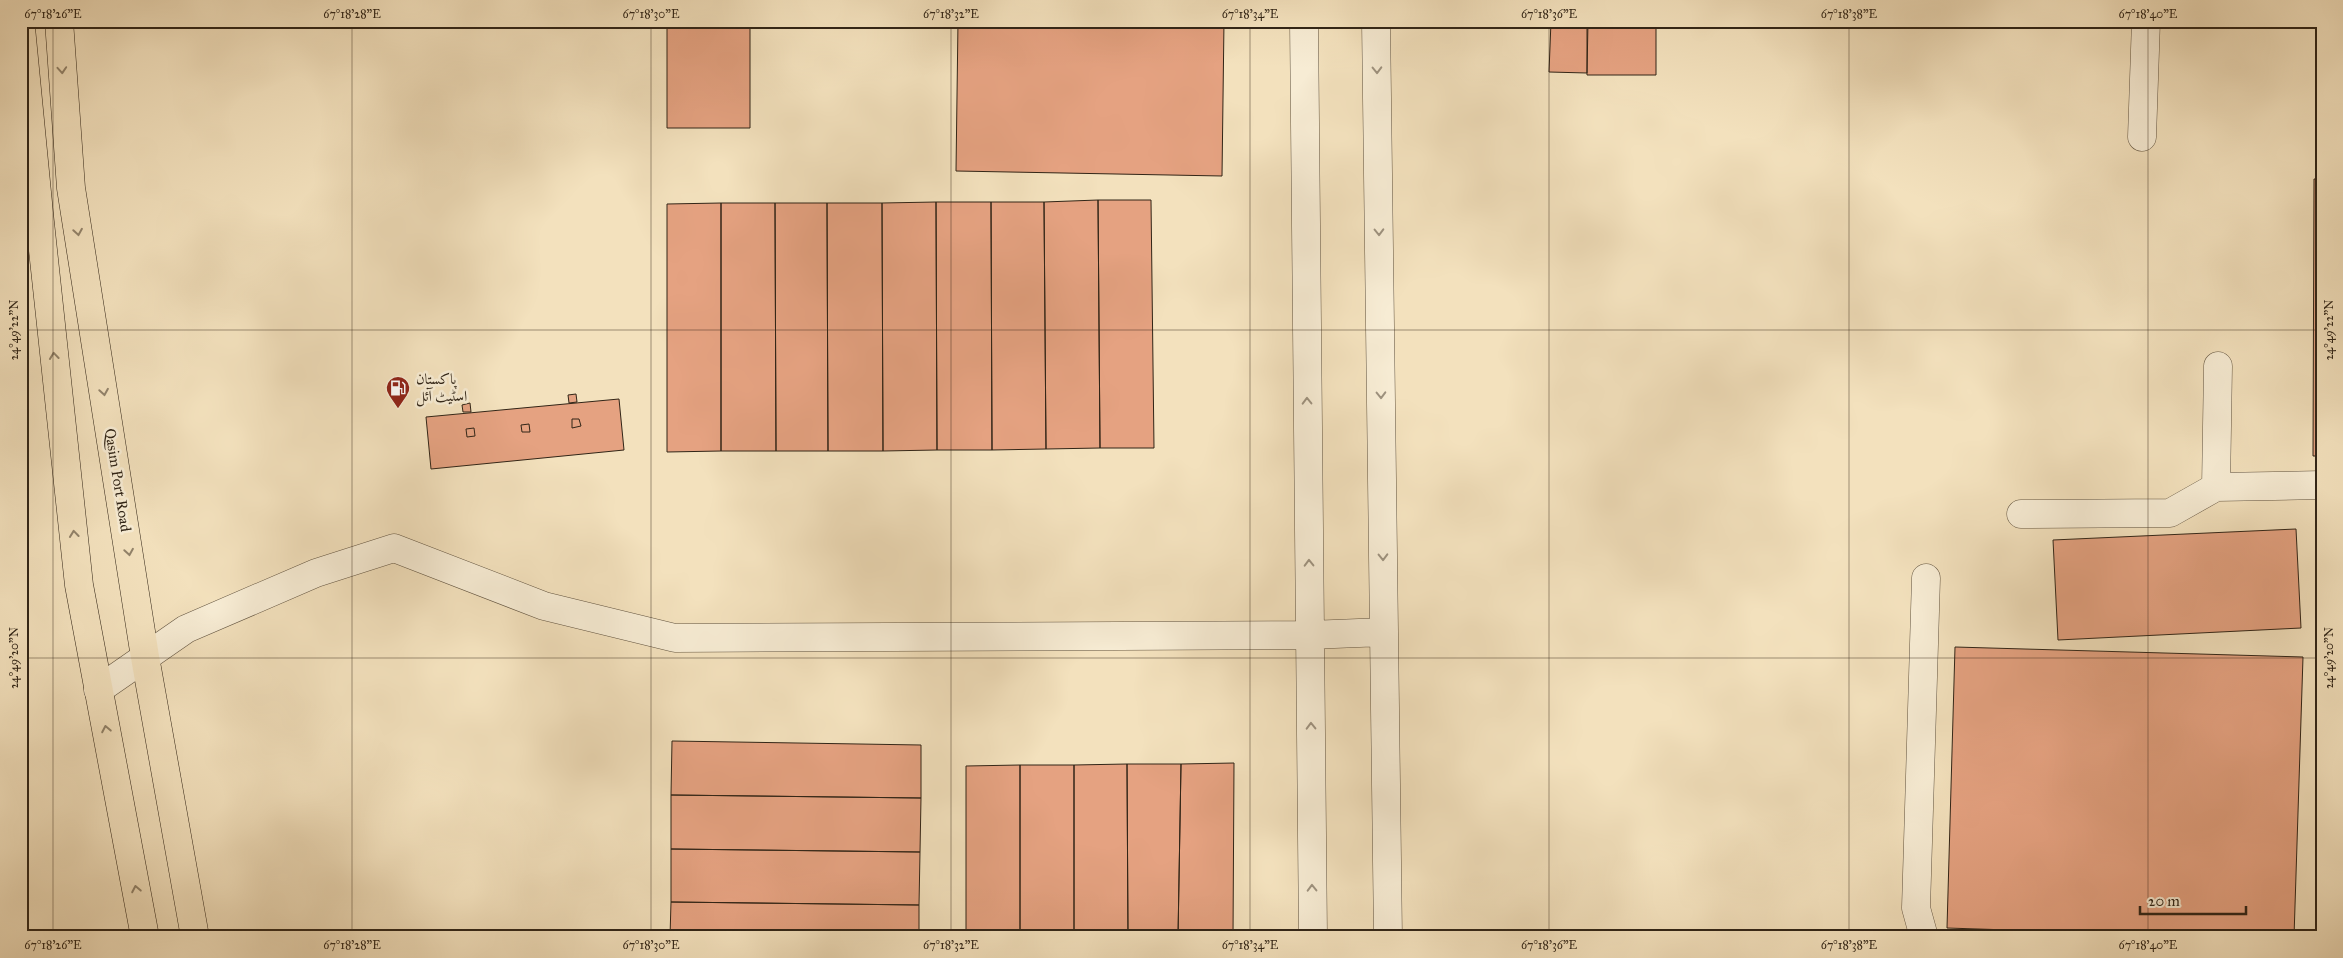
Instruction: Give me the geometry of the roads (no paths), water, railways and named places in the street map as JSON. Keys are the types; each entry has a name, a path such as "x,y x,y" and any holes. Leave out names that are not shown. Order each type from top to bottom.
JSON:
{"main road":[{"name":"Qasim Port Road","path":"59,21 71,188 145,657 195,937"},
{"path":"21,28 79,585 145,937"}],"lane":[{"path":"1304,21 1313,937"},
{"path":"1376,21 1388,937"},
{"path":"2142,137 2146,21"},
{"path":"2216,487 2218,366"},
{"path":"2021,514 2170,513 2216,487 2322,485"},
{"path":"98,690 186,629 316,574 394,548 544,606 675,638 1310,635 1384,632"},
{"path":"1924,937 1916,908 1926,578"}],"place":[{"name":"پاکستان اسٹیٹ آئل","path":"398,409"}]}
